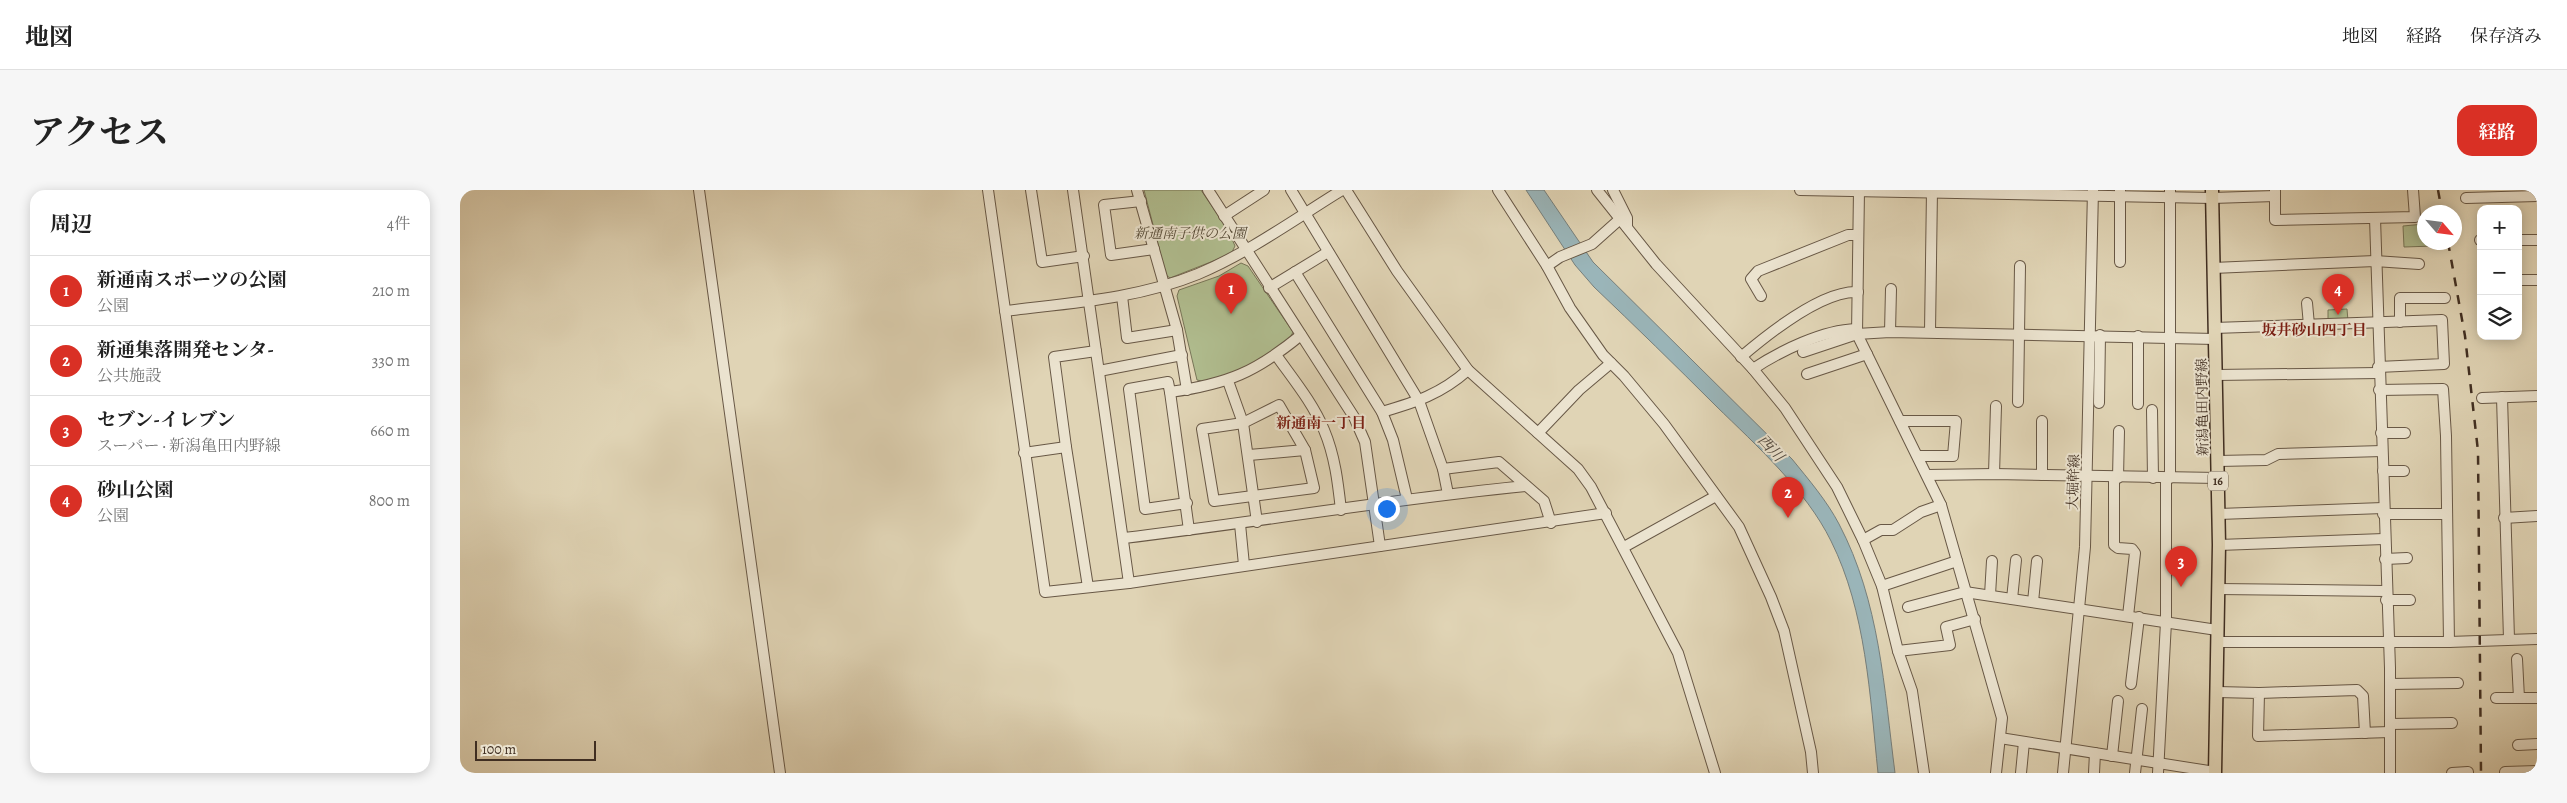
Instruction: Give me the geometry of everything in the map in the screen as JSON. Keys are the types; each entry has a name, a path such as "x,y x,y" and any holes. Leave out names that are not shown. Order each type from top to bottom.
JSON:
{"main road":[{"name":"新潟亀田内野線","path":"2212,194 2219,514 2215,772"}],"street":[{"path":"699,190 780,773"},
{"path":"988,190 1024,453 1046,592 1129,583 1244,565 1551,523 1606,513"},
{"path":"1031,190 1042,262 1084,256"},
{"path":"1073,190 1084,256 1129,583"},
{"path":"1137,190 1177,330 1188,390"},
{"path":"1208,190 1269,288 1354,417 1365,442 1380,546"},
{"path":"1224,216 1247,195 1264,190"},
{"path":"1291,190 1419,401 1443,469 1448,494"},
{"path":"1005,311 1122,296 1164,285 1213,267 1342,190"},
{"path":"1346,190 1397,271 1468,370 1578,469 1592,486 1678,653 1715,773"},
{"path":"1498,190 1547,266 1570,308 1611,363 1664,424 1743,536 1771,597 1784,631 1811,752 1813,773"},
{"path":"1598,190 1620,220 1697,311 1753,369 1785,408 1837,487 1863,540 1882,586 1898,651 1912,690 1924,773"},
{"path":"1613,190 1627,218 1627,228"},
{"path":"1800,190 2170,194 2275,193 2276,220 2416,217 2412,190"},
{"path":"1859,191 1857,331 1941,505 2002,718 1996,773"},
{"path":"1930,332 1932,191"},
{"name":"大堀幹線","path":"2063,773 2085,548 2095,335 2092,193"},
{"path":"2120,193 2120,262"},
{"path":"2158,768 2166,622 2170,194"},
{"path":"2466,198 2537,196"},
{"path":"1141,201 1104,205 1111,255 1154,249"},
{"path":"2375,218 2379,390 2390,684 2390,773"},
{"path":"1547,266 1560,257 1592,244 1620,220"},
{"path":"1762,296 1751,279 1758,271 1848,235 1858,235"},
{"path":"2522,240 2537,240"},
{"path":"1269,288 1328,252"},
{"path":"2213,268 2376,261 2419,264"},
{"path":"2018,402 2020,266"},
{"path":"1295,272 1382,412 1394,440 1407,499"},
{"path":"2522,280 2537,280"},
{"path":"1890,289 1890,332"},
{"path":"1741,357 1769,334 1820,300 1858,292"},
{"path":"1122,296 1127,338 1177,330"},
{"path":"2400,322 2400,298 2445,298"},
{"path":"2307,304 2309,325"},
{"path":"1753,369 1783,351 1843,331 2170,337 2309,325 2442,320 2444,364 2379,370 2216,374"},
{"path":"1803,352 1857,331"},
{"path":"1170,392 1228,381 1253,370 1301,335"},
{"path":"2095,335 2099,403"},
{"path":"2138,336 2138,404"},
{"path":"1088,587 1054,357 1096,351"},
{"path":"1807,374 1867,354"},
{"path":"1099,371 1182,355"},
{"path":"1276,355 1307,398 1324,430 1336,470 1341,510"},
{"path":"1538,432 1579,390 1611,363"},
{"path":"1382,412 1419,401 1449,387 1468,370"},
{"path":"1228,381 1243,423 1252,496 1258,522"},
{"path":"1186,503 1146,509 1129,390 1168,382 1186,503 1189,530"},
{"path":"2379,390 2443,389 2450,642"},
{"path":"2482,398 2537,396"},
{"path":"2502,397 2509,639"},
{"path":"1280,405 1305,450 1314,488 1214,501 1202,429 1243,423 1280,405"},
{"path":"1994,474 1996,406"},
{"path":"2152,410 2153,478"},
{"path":"1900,421 1956,421 1953,456 1918,456"},
{"path":"2042,421 2042,475"},
{"path":"2118,431 2114,546 2132,549 2135,552 2128,616"},
{"path":"2381,433 2405,433"},
{"path":"1024,453 1066,447"},
{"path":"1248,455 1305,450"},
{"path":"2218,461 2266,460 2278,454 2382,451"},
{"path":"1443,469 1500,462 1544,501 1551,523"},
{"path":"2382,472 2404,471"},
{"path":"1927,475 1994,474 2116,478 2218,478"},
{"path":"1124,538 1258,522 1375,503 1526,486"},
{"path":"1624,547 1716,496"},
{"path":"1863,540 1881,530 1893,530 1921,512 1941,505"},
{"path":"2219,514 2383,511 2446,514"},
{"path":"2504,518 2537,516"},
{"path":"1240,524 1244,565"},
{"path":"2219,545 2384,539"},
{"path":"2385,559 2407,558"},
{"path":"2012,599 2016,560"},
{"path":"1882,586 1957,561"},
{"path":"1990,595 1992,561"},
{"path":"2033,602 2037,561"},
{"path":"2218,589 2386,595 2410,600"},
{"path":"1908,607 1965,592 2139,617 2166,622 2217,636 2388,642 2537,639"},
{"path":"2131,684 2139,617"},
{"path":"1898,651 1950,646 1946,627 1975,619"},
{"path":"2517,659 2519,698"},
{"path":"2390,684 2458,683"},
{"path":"2217,692 2259,693 2357,690 2363,696 2365,733"},
{"path":"2259,693 2258,736 2365,733 2390,728 2452,723"},
{"path":"2496,698 2537,698"},
{"path":"2112,756 2118,701"},
{"path":"2135,773 2142,709"},
{"path":"2000,738 2136,759 2158,768 2215,772"},
{"path":"2021,773 2024,742"},
{"path":"2518,745 2537,744"},
{"path":"2094,773 2095,753"},
{"path":"2505,772 2537,771"},
{"path":"2452,773 2468,772"}],"green space":[{"name":"新通南子供の公園","path":"1144,190 1201,190 1228,230 1235,246 1231,254 1170,278 1166,275"},
{"path":"2417,225 2417,247 2404,247 2403,226"},
{"path":"1241,263 1248,266 1293,332 1289,340 1244,368 1219,379 1197,380 1177,296 1179,290 1219,276"},
{"path":"2347,309 2348,321 2328,322 2328,310"}],"water":[{"name":"西川","path":"1526,190 1544,190 1593,262 1792,459 1829,507 1853,554 1864,584 1872,615 1883,677 1895,773 1878,773 1869,684 1859,625 1843,568 1821,522 1794,486 1763,452 1594,287 1575,265"}],"railway":[{"path":"2438,190 2441,205"},
{"path":"2449,250 2465,336 2478,451 2481,773"}],"place":[{"name":"新通南スポーツの公園","path":"1231,314"},
{"name":"砂山公園","path":"2338,315"},
{"name":"新通集落開発センタ-","path":"1788,518"},
{"name":"セブン-イレブン","path":"2181,587"}],"district":[{"name":"坂井砂山四丁目","path":"2314,330"},
{"name":"新通南一丁目","path":"1321,423"}]}
